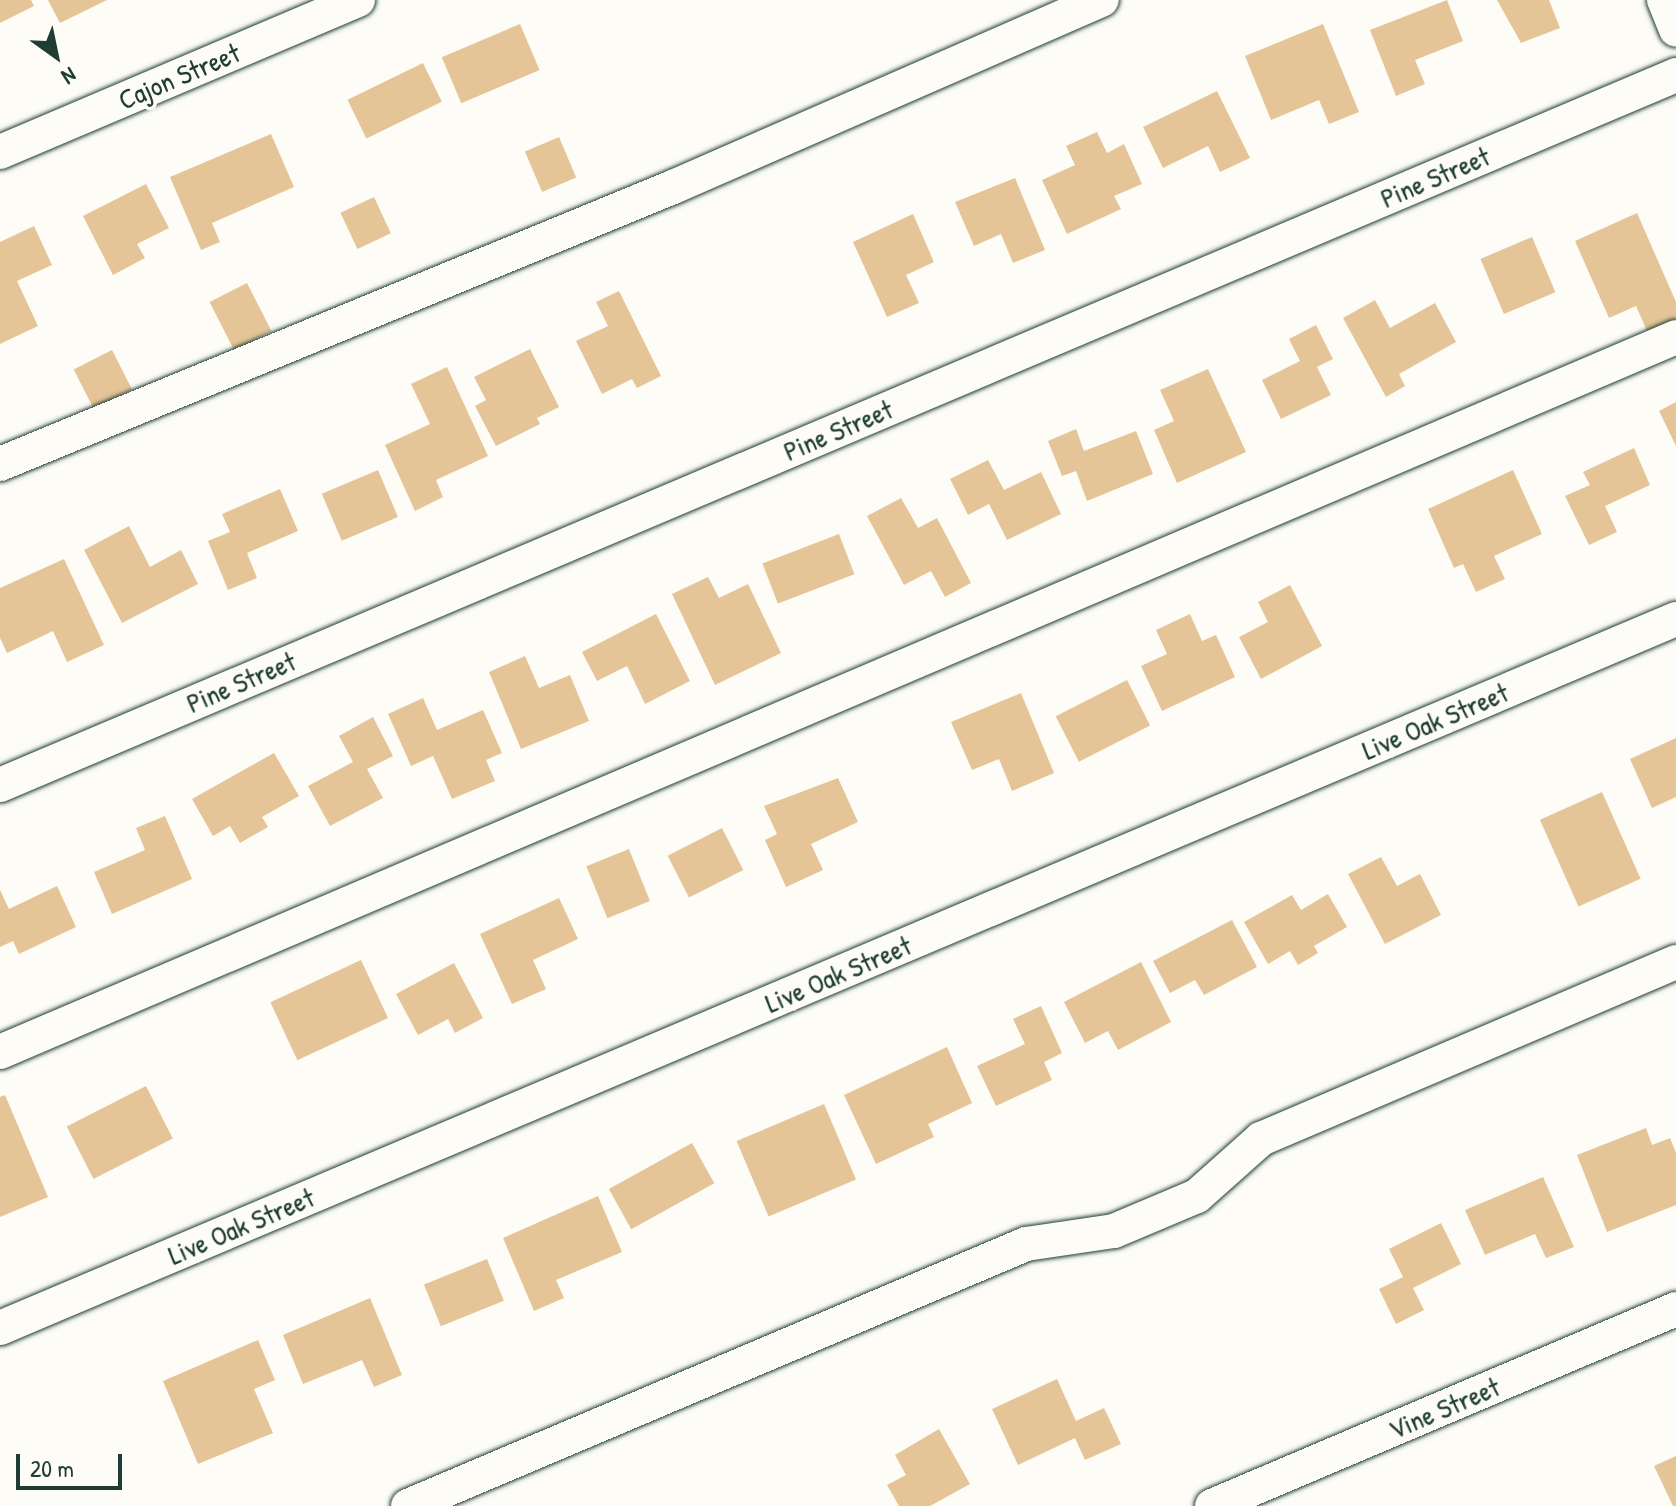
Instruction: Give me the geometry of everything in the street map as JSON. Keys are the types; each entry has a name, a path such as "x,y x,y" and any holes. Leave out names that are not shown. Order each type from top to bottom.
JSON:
{"street":[{"name":"Cajon Street","path":"0,152 358,0"},
{"path":"0,464 673,187 1102,0"},
{"path":"1664,0 1676,30"},
{"name":"Pine Street","path":"0,785 1676,75"},
{"path":"0,1052 1676,337"},
{"name":"Live Oak Street","path":"0,1328 1676,619"},
{"path":"408,1506 1026,1244 1114,1231 1197,1196 1261,1139 1676,962"},
{"name":"Vine Street","path":"1212,1506 1676,1309"}],"building":[{"path":"0,0 31,0 34,6 0,23"},
{"path":"48,0 107,0 60,23"},
{"path":"1447,0 1463,41 1415,60 1425,84 1396,96 1370,30"},
{"path":"1497,0 1549,0 1560,28 1521,43"},
{"path":"520,24 540,70 461,103 442,57"},
{"path":"1323,24 1359,112 1329,124 1319,100 1271,120 1245,56"},
{"path":"423,63 442,102 366,138 348,100"},
{"path":"1217,91 1250,158 1220,172 1208,146 1163,168 1143,127"},
{"path":"1097,132 1107,153 1124,144 1142,184 1114,196 1121,209 1067,234 1042,180 1075,165 1066,146"},
{"path":"271,134 294,187 212,223 220,242 201,250 170,177"},
{"path":"559,137 576,178 542,192 525,151"},
{"path":"1015,178 1045,250 1013,263 1001,234 974,246 955,202"},
{"path":"146,184 169,228 137,244 145,258 113,275 83,216"},
{"path":"374,197 391,233 357,249 340,213"},
{"path":"1637,213 1676,302 1676,319 1647,331 1636,306 1609,318 1575,241"},
{"path":"913,214 934,262 906,275 919,303 887,317 853,242"},
{"path":"34,226 52,265 17,281 38,326 0,344 0,242"},
{"path":"1532,237 1555,292 1504,314 1480,259"},
{"path":"247,283 272,331 234,350 210,302"},
{"path":"619,291 661,376 637,388 632,379 602,394 576,341 608,326 596,302"},
{"path":"1375,300 1390,328 1435,303 1456,342 1399,374 1405,386 1386,397 1343,318"},
{"path":"1316,325 1333,359 1317,367 1331,395 1281,419 1262,380 1300,361 1289,339"},
{"path":"530,349 559,407 537,418 540,424 496,446 475,406 486,400 474,377"},
{"path":"112,350 132,389 94,409 74,370"},
{"path":"447,367 488,456 436,480 443,497 415,511 385,445 430,424 411,384"},
{"path":"1208,369 1246,452 1177,483 1154,430 1174,421 1160,390"},
{"path":"1676,402 1676,446 1659,411"},
{"path":"1076,429 1084,451 1136,431 1153,474 1087,501 1076,471 1062,476 1048,441"},
{"path":"1634,448 1650,485 1605,506 1617,532 1589,545 1565,496 1590,485 1583,472"},
{"path":"988,460 1004,490 1041,472 1061,514 1007,540 989,504 968,515 950,479"},
{"path":"378,470 398,517 342,541 322,494"},
{"path":"1513,470 1542,534 1494,556 1505,579 1476,592 1463,564 1454,568 1428,509"},
{"path":"280,489 298,531 247,553 257,578 228,590 208,541 230,532 222,514"},
{"path":"901,498 918,528 937,518 971,583 945,597 931,571 904,585 867,516"},
{"path":"129,526 150,567 181,550 198,584 122,623 84,550"},
{"path":"839,534 854,574 778,604 762,563"},
{"path":"64,559 104,645 67,662 53,631 7,653 0,638 0,588"},
{"path":"708,577 719,598 748,584 781,653 715,685 672,594"},
{"path":"1290,585 1322,646 1261,679 1239,637 1268,622 1258,602"},
{"path":"656,614 690,681 645,704 627,666 597,681 582,652"},
{"path":"1190,614 1202,641 1216,635 1235,677 1162,711 1141,666 1167,654 1156,630"},
{"path":"525,656 539,688 570,675 589,721 521,749 489,672"},
{"path":"1127,680 1150,725 1079,762 1056,716"},
{"path":"1021,693 1054,773 1012,791 999,759 972,770 951,722"},
{"path":"423,698 437,730 483,710 502,753 486,760 495,781 452,799 433,756 411,766 388,714"},
{"path":"373,717 393,756 367,769 383,798 330,826 308,786 353,762 339,736"},
{"path":"1676,738 1676,797 1652,808 1630,759"},
{"path":"274,753 299,796 262,817 268,827 240,843 230,826 213,836 192,799"},
{"path":"838,778 858,822 811,844 823,870 786,887 765,840 777,834 764,806"},
{"path":"1602,792 1641,879 1579,906 1540,820"},
{"path":"165,816 192,879 112,914 94,872 145,850 136,828"},
{"path":"722,828 743,870 689,898 668,856"},
{"path":"629,849 650,901 607,918 586,866"},
{"path":"1381,857 1397,886 1420,874 1441,915 1385,944 1348,874"},
{"path":"57,886 76,927 19,954 13,941 0,947 0,890 9,909"},
{"path":"1328,894 1347,927 1314,946 1318,953 1298,965 1290,951 1268,964 1244,922 1292,895 1301,910"},
{"path":"559,898 578,939 533,960 546,989 512,1004 480,934"},
{"path":"1232,920 1257,967 1204,995 1195,980 1170,993 1153,961"},
{"path":"361,960 388,1018 297,1060 270,1002"},
{"path":"1141,962 1171,1022 1118,1050 1108,1031 1085,1043 1064,1002"},
{"path":"454,963 483,1018 455,1033 448,1019 418,1035 396,994"},
{"path":"1041,1006 1062,1053 1044,1062 1052,1080 996,1106 977,1066 1025,1044 1013,1019"},
{"path":"947,1047 972,1103 928,1124 934,1137 876,1164 844,1095"},
{"path":"146,1086 173,1139 93,1179 67,1126"},
{"path":"5,1095 48,1197 0,1217 0,1097"},
{"path":"824,1104 856,1179 769,1217 737,1141"},
{"path":"1646,1128 1652,1145 1670,1138 1676,1153 1676,1205 1607,1232 1577,1155"},
{"path":"692,1143 714,1183 631,1229 609,1189"},
{"path":"1543,1177 1574,1247 1546,1258 1535,1234 1485,1255 1465,1210"},
{"path":"598,1196 622,1252 556,1280 564,1298 534,1311 503,1238"},
{"path":"1441,1223 1461,1264 1413,1288 1424,1310 1396,1324 1379,1289 1403,1277 1389,1249"},
{"path":"487,1259 504,1301 441,1326 424,1284"},
{"path":"370,1298 402,1375 374,1387 362,1360 303,1384 283,1335"},
{"path":"258,1340 275,1380 254,1389 273,1433 198,1464 163,1381"},
{"path":"1057,1379 1076,1421 1104,1408 1121,1444 1085,1460 1075,1438 1018,1465 992,1409"},
{"path":"939,1429 970,1484 930,1506 899,1506 887,1485 906,1475 895,1455"},
{"path":"1676,1456 1676,1506 1673,1506 1654,1466"}]}
